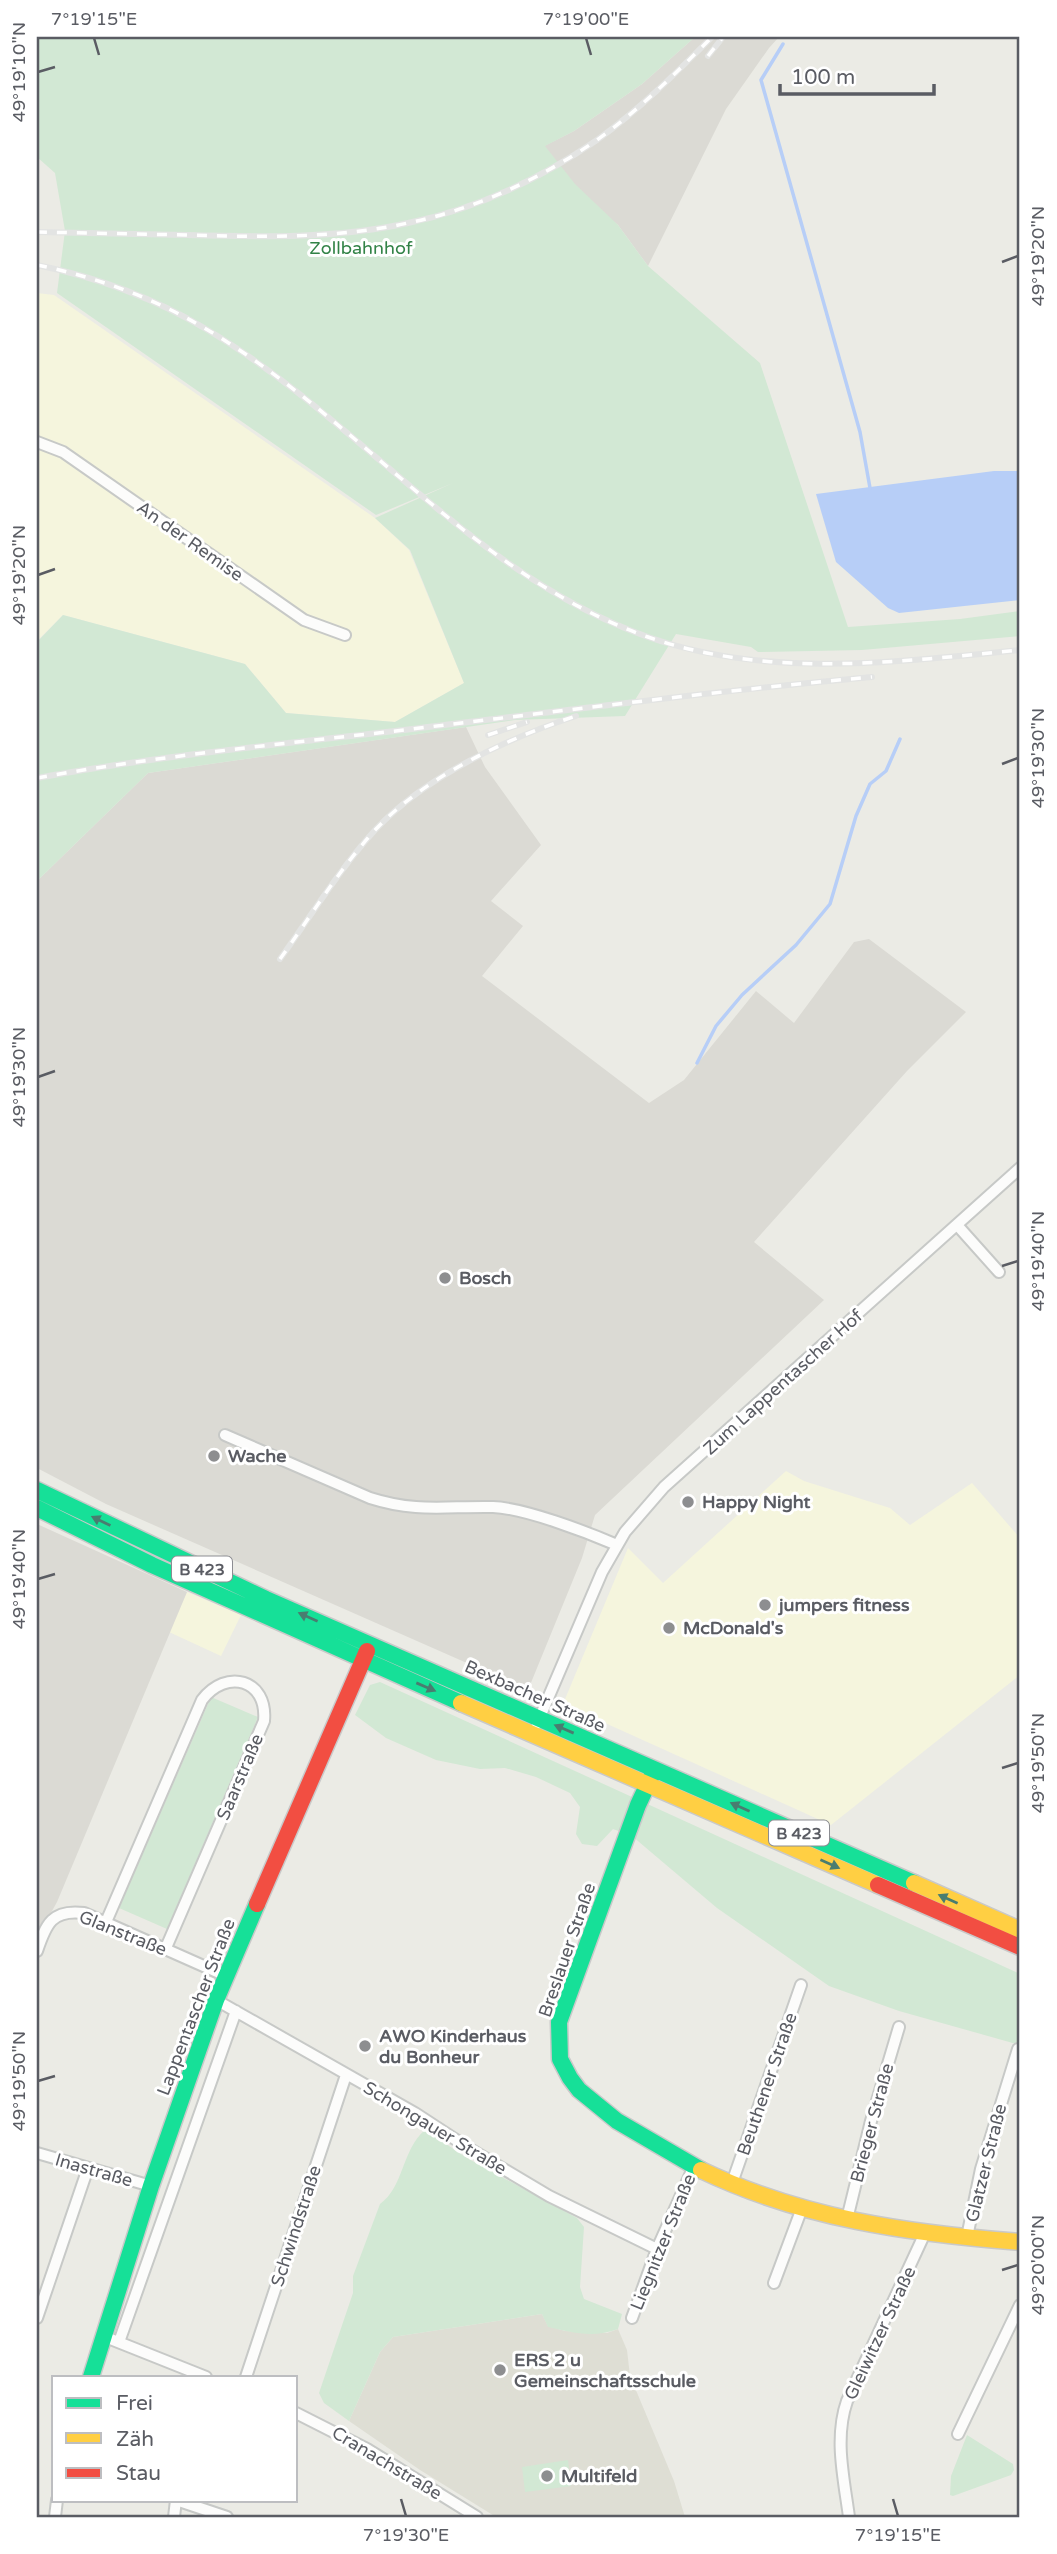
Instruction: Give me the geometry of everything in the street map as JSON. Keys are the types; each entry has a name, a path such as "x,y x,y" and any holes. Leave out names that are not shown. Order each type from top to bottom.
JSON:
{"main road":[{"name":"Bexbacher Straße","path":"37,1490 172,1556 370,1644 536,1727 590,1759 652,1776 1020,1947"},
{"name":"Bexbacher Straße","path":"37,1508 152,1565 363,1660 536,1727 1020,1930"},
{"name":"Lappentascher Straße","path":"92,2376 111,2339 151,2186 216,2000 370,1644"},
{"name":"Breslauer Straße","path":"652,1776 638,1805 559,2022 561,2062 579,2089 634,2133 694,2166 802,2208 873,2225 1020,2242"}],"street":[{"name":"An der Remise","path":"37,442 62,452 304,620 345,635"},
{"name":"Zum Lappentascher Hof","path":"536,1727 602,1572 642,1510 1020,1168"},
{"path":"957,1225 999,1272"},
{"path":"225,1435 370,1498 390,1504 414,1508 495,1507 520,1512 617,1545"},
{"name":"Saarstraße","path":"106,1922 202,1700 214,1687 224,1682 242,1682 262,1698 265,1706 264,1721 165,1951"},
{"name":"Glanstraße","path":"37,1951 49,1922 59,1914 84,1913 226,1976"},
{"name":"Beuthener Straße","path":"732,2183 801,1985"},
{"name":"Schongauer Straße","path":"216,2000 415,2113 549,2196 657,2249"},
{"name":"Lappentascher Straße","path":"111,2339 236,2011"},
{"name":"Brieger Straße","path":"847,2219 871,2121 899,2027"},
{"name":"Glatzer Straße","path":"967,2237 981,2169 1018,2049"},
{"name":"Schwindstraße","path":"246,2376 346,2075"},
{"name":"Inastraße","path":"37,2153 151,2186"},
{"name":"Liegnitzer Straße","path":"632,2318 657,2249 694,2166"},
{"path":"37,2318 88,2168"},
{"path":"775,2283 802,2208"},
{"name":"Gleiwitzer Straße","path":"849,2517 841,2453 841,2418 925,2233"},
{"path":"958,2434 1020,2305"},
{"path":"111,2339 204,2376"},
{"name":"Cranachstraße","path":"298,2414 367,2449 477,2517"},
{"path":"182,2502 228,2517"}],"shaded area":[{"path":"695,37 779,37 726,109 648,266 618,225 575,190 544,146 574,131 642,84"},
{"path":"37,293 54,295 375,518 409,550 464,683 395,722 286,713 245,664 63,615 37,641"},
{"path":"466,727 485,767 541,845 491,901 523,926 482,976 649,1103 684,1080 756,991 794,1023 854,942 869,939 966,1012 907,1071 754,1242 824,1300 595,1515 582,1558 528,1690 106,1504 37,1468 37,881 148,773"},
{"path":"786,1471 804,1481 890,1508 910,1525 972,1483 1020,1538 1020,1675 831,1825 563,1704 628,1548 663,1583"},
{"path":"37,1524 187,1592 57,1902 37,1938"},
{"path":"187,1592 241,1615 221,1656 169,1632"},
{"name":"ERS 2 u Gemeinschaftsschule","path":"542,2314 548,2326 565,2331 607,2333 618,2329 627,2350 630,2376 674,2481 685,2517 496,2517 420,2470 349,2421 380,2352 393,2337"}],"green space":[{"name":"Zollbahnhof","path":"37,37 695,37 642,84 574,131 545,146 575,184 618,225 648,266 760,363 848,627 960,619 1020,611 1020,636 862,650 758,652 751,647 676,634 625,716 515,720 148,773 37,881 37,642 63,615 245,664 286,713 395,722 464,683 410,550 375,518 453,483 376,515 57,293 65,231 55,173 37,157"},
{"path":"380,1682 1020,1974 1020,2045 899,2011 829,1986 717,1908 632,1836 613,1829 597,1846 582,1844 576,1834 580,1807 570,1793 536,1777 505,1768 480,1769 436,1760 386,1738 355,1715 370,1685"},
{"path":"211,1697 258,1717 167,1929 119,1908"},
{"path":"425,2130 467,2158 577,2218 584,2227 580,2287 584,2299 622,2314 618,2329 592,2334 548,2327 542,2314 393,2337 380,2352 349,2421 324,2403 319,2393 353,2293 353,2276 380,2204 394,2188 412,2147"},
{"path":"967,2435 1013,2464 1014,2470 1011,2475 953,2496 950,2495 951,2476"},
{"name":"Multifeld","path":"568,2460 571,2486 525,2492 522,2467"}],"water":[{"path":"994,471 1020,471 1020,600 899,613 888,608 836,562 816,494"}],"waterway":[{"path":"783,44 761,80 860,432 870,488"},
{"path":"697,1063 716,1026 742,995 796,945 830,904 856,816 870,784 886,771 900,739"}],"railway":[{"path":"37,232 297,236 381,228 458,210 530,180 597,140 642,104 712,37"},
{"path":"708,56 723,37"},
{"path":"37,265 124,290 206,329 263,366 420,495 527,576 585,610 648,637 694,650 786,663 880,662 1020,650"},
{"path":"37,778 220,751 872,677"},
{"path":"280,959 350,860 396,810 419,792 469,761 523,735 576,716"},
{"path":"488,735 527,722"}],"traffic: fast":[{"path":"37,1490 266,1599 914,1883"},
{"path":"37,1508 152,1565 461,1703"},
{"path":"652,1775 638,1805 559,2022 560,2059 579,2090 617,2121 701,2170"},
{"path":"91,2376 151,2186 216,2000 257,1904"}],"traffic: slow":[{"path":"461,1703 878,1885"},
{"path":"914,1883 1020,1930"},
{"path":"701,2170 778,2201 817,2212 937,2234 1020,2242"}],"traffic: jam":[{"path":"257,1904 367,1651"},
{"path":"878,1885 1020,1947"}],"place":[{"name":"Bosch","path":"445,1278"},
{"name":"Wache","path":"214,1456"},
{"name":"Happy Night","path":"688,1502"},
{"name":"jumpers fitness","path":"765,1605"},
{"name":"McDonald's","path":"669,1628"},
{"name":"AWO Kinderhaus du Bonheur","path":"365,2046"},
{"name":"ERS 2 u Gemeinschaftsschule","path":"500,2370"},
{"name":"Multifeld","path":"547,2476"}]}
